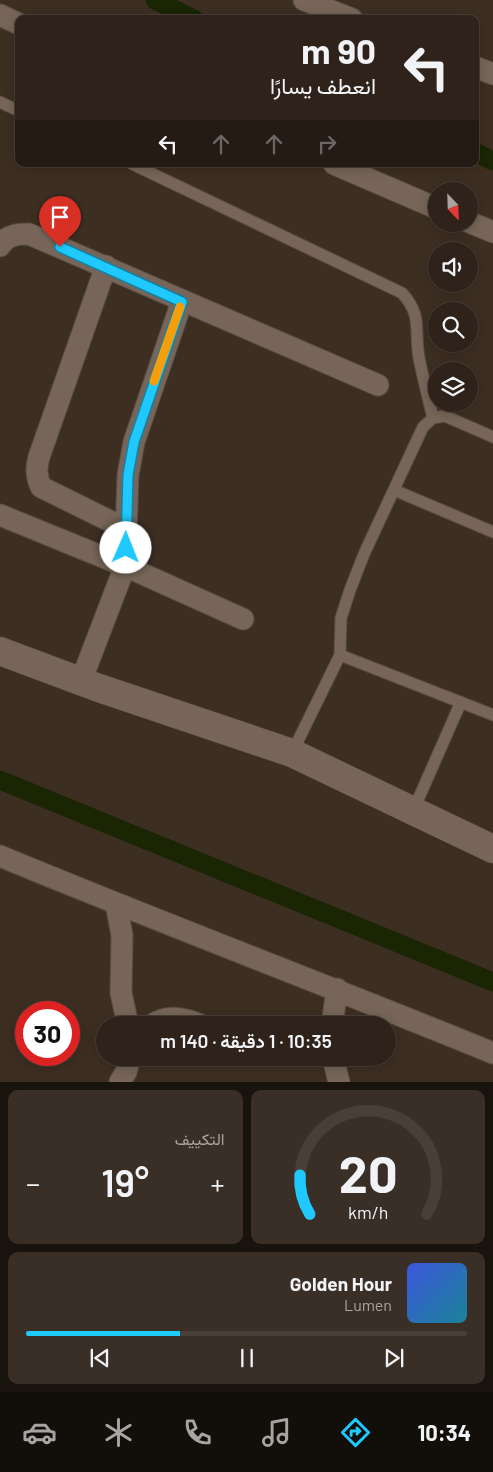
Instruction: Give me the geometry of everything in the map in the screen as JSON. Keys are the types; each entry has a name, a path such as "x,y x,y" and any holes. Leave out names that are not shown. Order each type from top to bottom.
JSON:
{"street":[{"path":"304,0 342,15"},
{"path":"0,15 15,22"},
{"path":"479,69 493,74"},
{"path":"341,167 428,205"},
{"path":"478,226 493,232"},
{"path":"0,246 3,241 16,234 29,234 106,266 182,302 378,385"},
{"path":"106,266 39,457 37,479 41,487 126,529"},
{"path":"81,681 125,566 128,475 134,442 182,302"},
{"path":"0,515 125,566 243,619"},
{"path":"0,651 81,681 292,753 493,849"},
{"path":"0,856 116,904 337,989 493,1053"},
{"path":"116,904 122,935 121,993 126,1016"},
{"path":"333,1016 337,989"},
{"path":"120,1082 128,1066"},
{"path":"335,1066 339,1082"}],"lane":[{"path":"0,102 15,109"},
{"path":"138,167 402,293 413,305 418,325 419,356 433,418"},
{"path":"292,753 340,654 341,618 350,590 364,554 423,427 433,418 445,416 493,437"},
{"path":"394,490 493,532"},
{"path":"340,654 493,715"},
{"path":"413,811 461,702"}],"waterway":[{"path":"155,0 186,15"},
{"path":"479,154 493,161"},
{"path":"0,780 493,982"}],"slow traffic":[{"path":"154,381 180,307"}],"route":[{"path":"60,247 106,266 182,302 142,414 134,442 128,475 126,548"}]}
